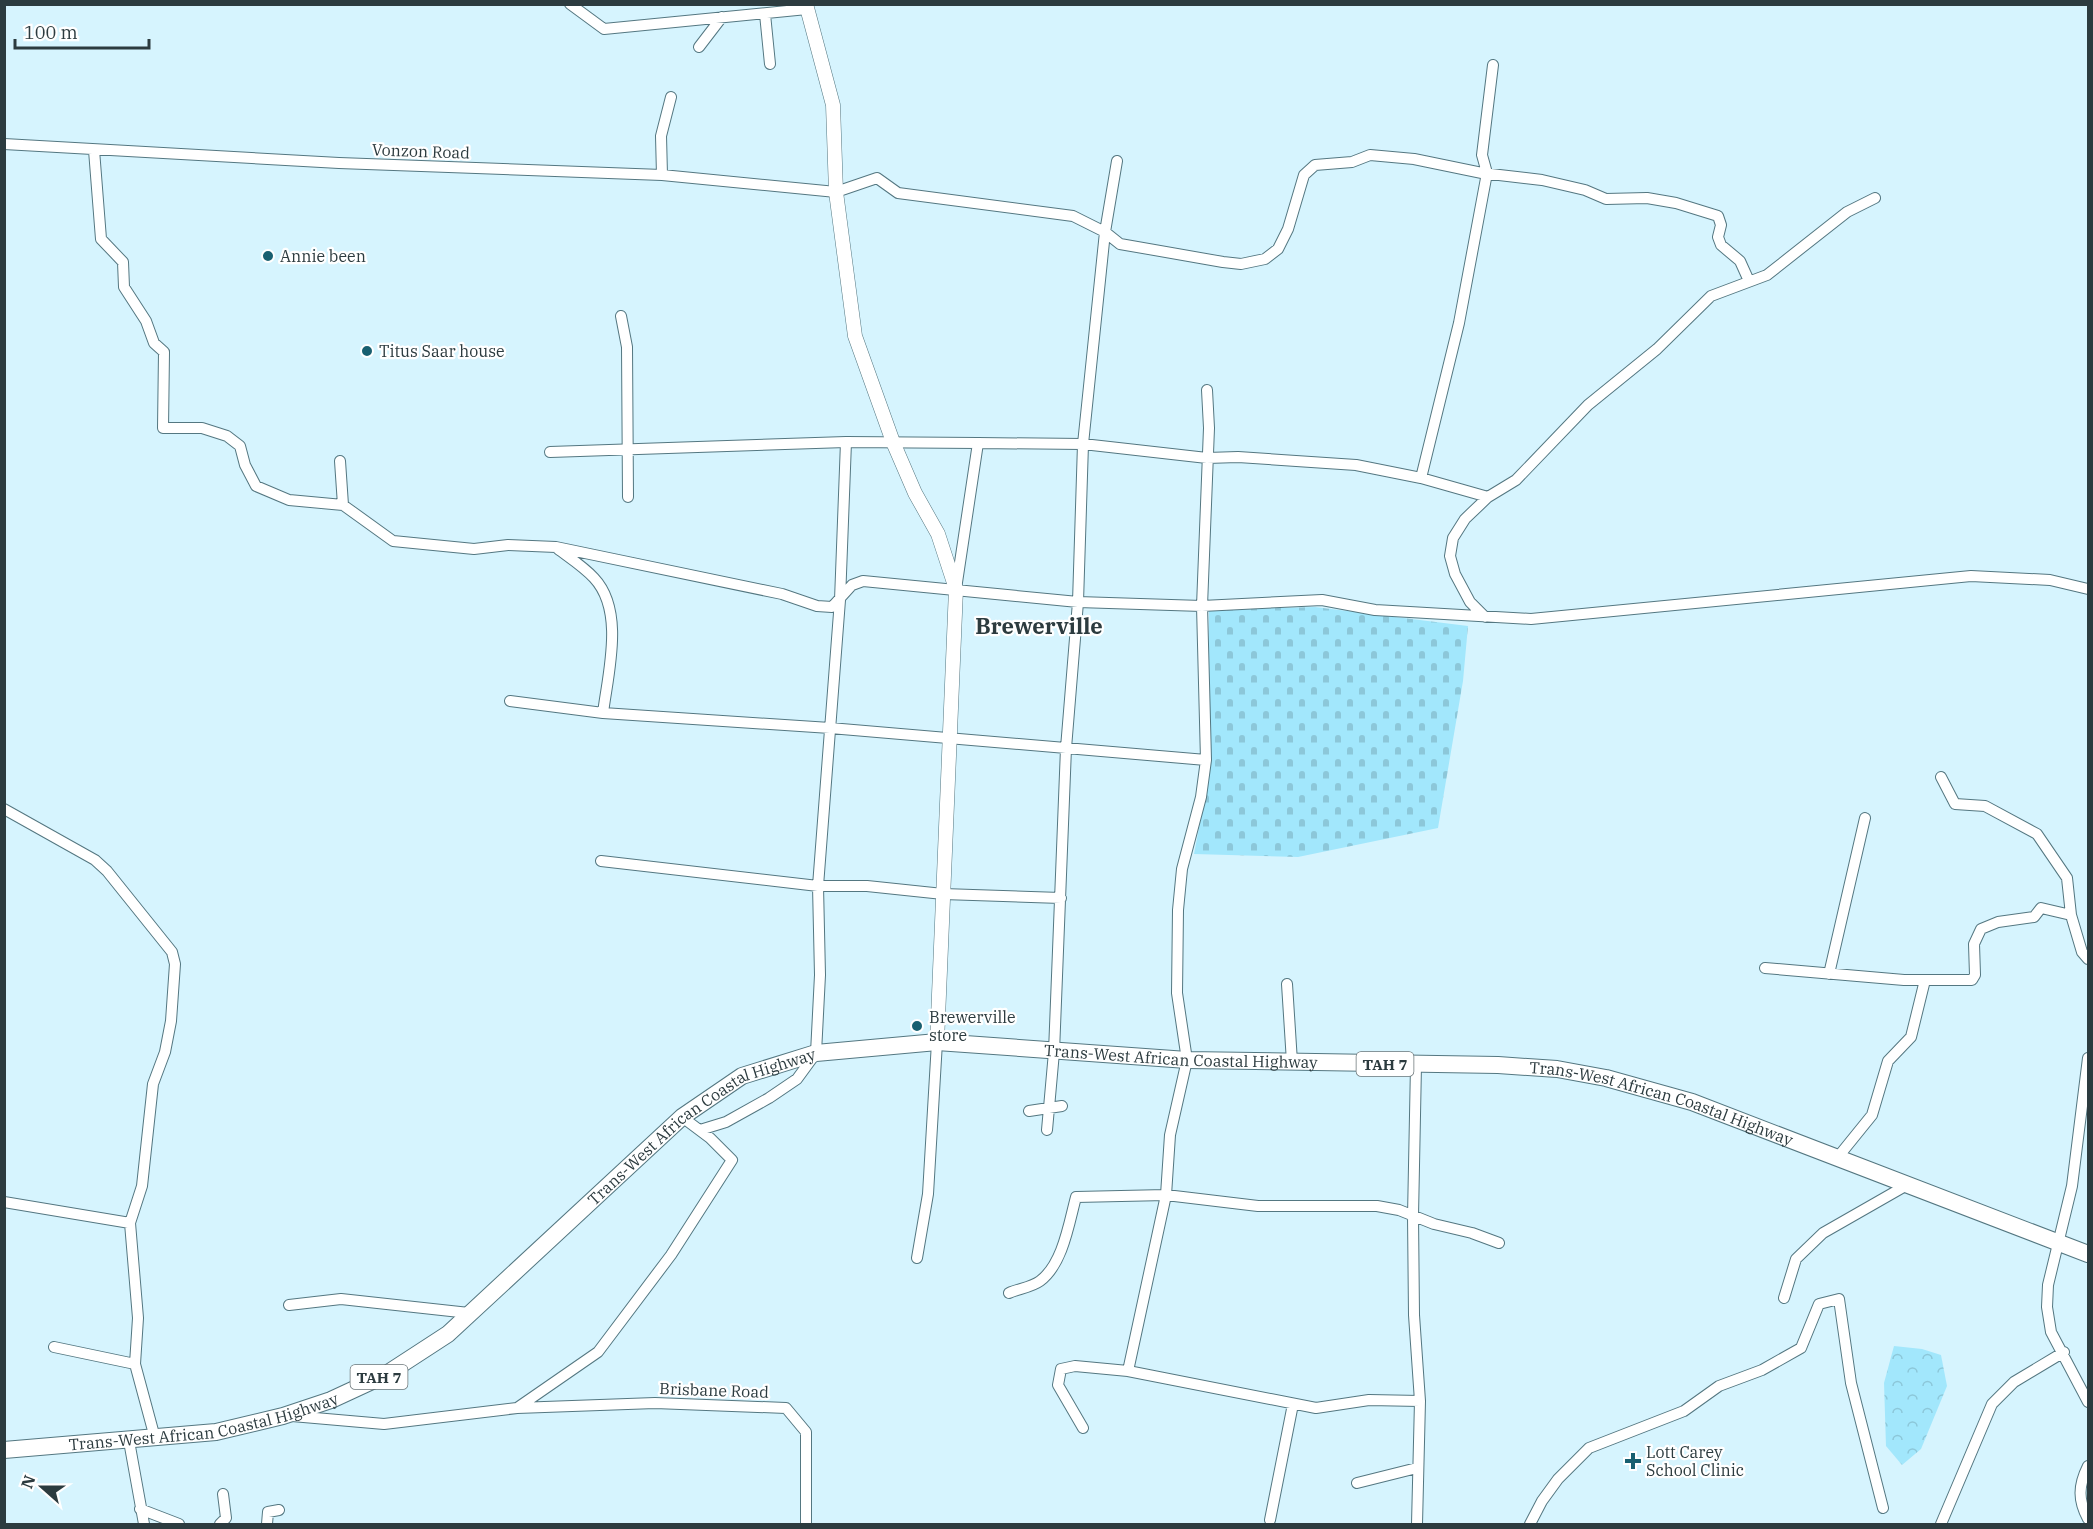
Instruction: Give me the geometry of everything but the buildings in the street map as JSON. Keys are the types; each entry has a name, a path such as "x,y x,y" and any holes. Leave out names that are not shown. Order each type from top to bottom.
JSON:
{"highway":[{"name":"Trans-West African Coastal Highway","path":"4,1450 216,1432 283,1416 331,1400 385,1375 448,1334 682,1117 742,1076 816,1053 937,1042 1187,1060 1498,1065 1557,1069 1606,1078 1692,1102 2088,1254"}],"main road":[{"path":"807,7 833,105 836,192 855,336 893,442 915,493 938,534 956,589 937,1042"}],"street":[{"path":"570,4 604,29 765,14 807,7"},
{"path":"765,14 770,64"},
{"path":"699,48 722,17"},
{"path":"1421,478 1459,323 1487,173 1482,155 1493,64"},
{"path":"662,175 661,136 671,98"},
{"name":"Vonzon Road","path":"4,144 662,175 836,192"},
{"path":"94,150 101,239 123,262 124,287 146,321 154,343 164,352 163,428 202,428 227,436 240,446 245,465 256,486 289,500 343,505 393,541 474,549 508,545 556,547 782,594 817,606 832,607 852,585 863,581 1078,602 1202,606 1322,600 1375,610 1531,619 1971,576 2050,580 2088,589"},
{"path":"836,192 878,178 898,192 1073,216 1105,232 1120,244 1242,264 1265,259 1278,249 1296,209 1304,176 1315,165 1352,162 1370,155 1414,159 1487,173 1542,180 1585,190 1606,199 1647,198 1707,210 1718,216 1720,225 1718,237 1721,245 1740,261 1749,281"},
{"path":"1047,1130 1054,1052 1066,748 1078,602 1083,444 1105,232 1117,161"},
{"path":"1485,617 1470,602 1455,574 1450,556 1453,538 1464,519 1488,497 1516,480 1588,405 1657,349 1711,296 1767,275 1847,212 1875,198"},
{"path":"621,316 627,347 625,400 628,496"},
{"path":"1128,1371 1166,1195 1170,1135 1187,1060 1178,993 1178,910 1182,869 1201,797 1206,760 1202,606 1207,390"},
{"path":"550,452 846,442 1083,444 1207,458 1238,457 1313,464 1356,465 1421,478 1488,497"},
{"path":"700,1130 726,1122 769,1098 797,1078 816,1053 820,975 818,886 840,600 846,442"},
{"path":"956,589 978,443"},
{"path":"340,461 343,505"},
{"path":"556,547 595,578 605,596 611,620 603,713"},
{"path":"510,701 603,713 830,728 1206,760"},
{"path":"1941,777 1955,804 1985,806 2037,834 2067,878 2071,915 2082,952 2088,959"},
{"path":"4,809 95,860 171,952 175,964 171,1021 165,1052 153,1084 142,1186 130,1223 138,1318 135,1364 155,1438"},
{"path":"1829,974 1865,818"},
{"path":"601,861 818,886 867,886 943,894 1061,898"},
{"path":"1765,968 1924,980 1972,980 1975,975 1974,944 1981,929 1998,922 2034,917 2042,908 2071,915"},
{"path":"1838,1157 1872,1115 1888,1062 1911,1037 1924,980"},
{"path":"1287,984 1292,1062"},
{"path":"917,1258 928,1194 937,1042"},
{"path":"2088,1058 2072,1186 2048,1285 2046,1306 2051,1332 2064,1352 2088,1402"},
{"path":"1416,1065 1413,1216 1414,1315 1420,1401 1417,1524"},
{"path":"1029,1111 1048,1110 1062,1106"},
{"path":"517,1408 598,1352 671,1255 732,1160 700,1130 682,1117"},
{"path":"1784,1298 1796,1259 1823,1233 1907,1185"},
{"path":"1009,1293 1040,1281 1051,1268 1060,1251 1076,1197 1166,1195 1258,1206 1377,1206 1499,1243"},
{"path":"4,1202 130,1223"},
{"path":"290,1305 341,1299 469,1313"},
{"path":"1530,1524 1542,1501 1558,1479 1589,1448 1684,1410 1719,1386 1762,1370 1801,1348 1819,1304 1839,1299 1851,1383 1883,1508"},
{"path":"54,1347 135,1364"},
{"path":"1941,1524 1992,1404 2014,1382 2064,1352"},
{"path":"1083,1428 1058,1385 1061,1369 1075,1366 1128,1371 1316,1408 1369,1400 1420,1401"},
{"name":"Brisbane Road","path":"283,1416 384,1424 517,1408 655,1403 786,1408 806,1432 806,1524"},
{"path":"1270,1521 1293,1404"},
{"path":"129,1441 144,1524"},
{"path":"2088,1466 2081,1480 2079,1503 2088,1519"},
{"path":"1357,1484 1417,1468"},
{"path":"220,1524 226,1518 224,1494"},
{"path":"140,1509 179,1524"},
{"path":"267,1524 268,1512 279,1510"}],"green space":[{"path":"1315,607 1468,626 1463,681 1438,828 1298,857 1194,854 1209,776 1209,610"},
{"path":"1894,1346 1922,1349 1941,1355 1947,1386 1921,1449 1902,1465 1886,1446 1884,1383"}],"place":[{"name":"Annie been","path":"268,256"},
{"name":"Titus Saar house","path":"367,351"},
{"name":"Brewerville store","path":"917,1026"},
{"name":"Lott Carey School Clinic","path":"1633,1461"}],"district":[{"name":"Brewerville","path":"1039,625"}]}
